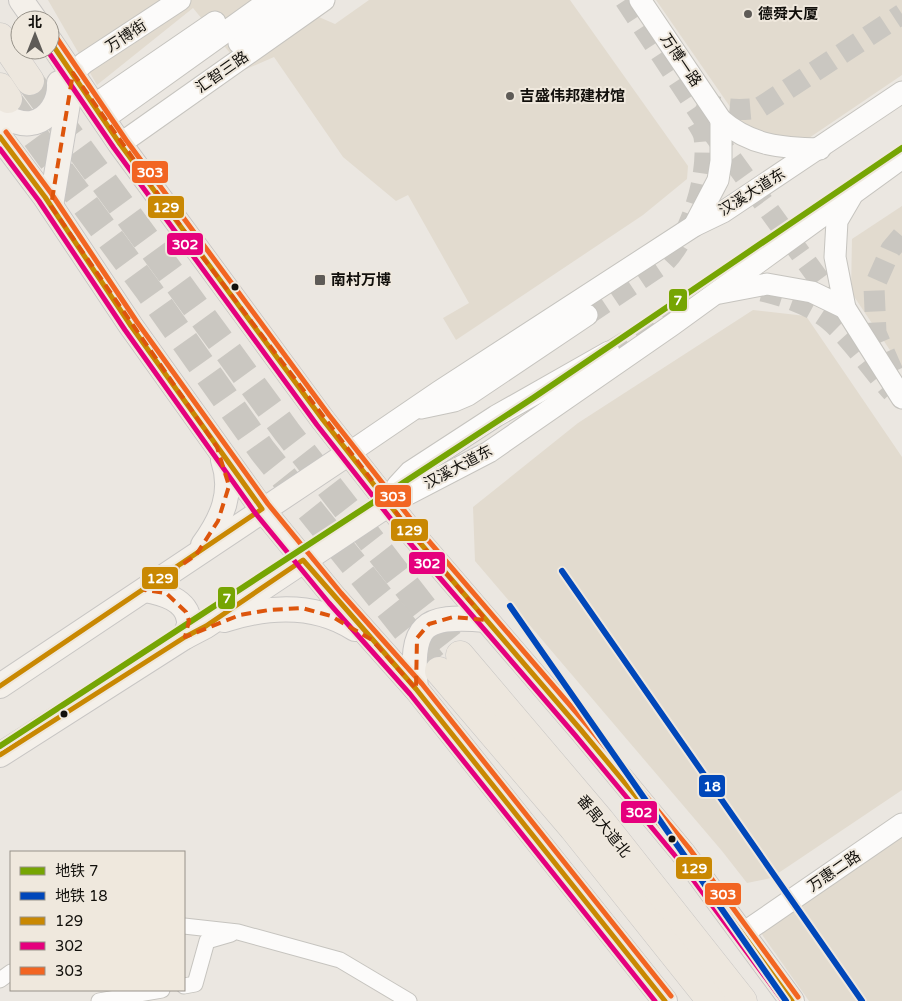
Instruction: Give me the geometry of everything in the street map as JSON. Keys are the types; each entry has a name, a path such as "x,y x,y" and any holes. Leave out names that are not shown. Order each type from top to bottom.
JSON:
{"highway":[{"path":"0,37 30,81"},
{"name":"番禺大道北","path":"711,1001 574,828 449,663 600,820 743,1001"}],"main road":[{"path":"60,55 108,126 349,453 389,504 683,853 792,1001"},
{"path":"3,100 31,123 47,116 54,106 58,93 54,60"},
{"path":"51,206 73,73"},
{"path":"0,137 51,206 131,326 262,509 302,560 416,689 665,1001"},
{"path":"196,554 214,527 227,502 229,486 218,447"},
{"name":"汉溪大道东","path":"0,686 145,590 262,509 349,453"},
{"name":"汉溪大道东","path":"0,755 195,631 389,504"},
{"path":"145,590 166,594 186,612 195,631 240,615 302,608 331,616 372,640"},
{"path":"416,689 413,659 417,638 429,624 453,617 486,620"}],"street":[{"name":"万博街","path":"73,73 84,63 180,0"},
{"path":"108,126 246,0"},
{"path":"108,126 270,0"},
{"path":"108,126 297,0"},
{"name":"汇智三路","path":"108,126 324,0"},
{"name":"万博一路","path":"640,0 721,120 736,133 783,148 820,149"},
{"name":"汉溪大道东","path":"349,453 694,226 723,212 820,149 902,92"},
{"path":"694,226 718,180 721,161 721,120"},
{"name":"汉溪大道东","path":"389,504 489,452 715,294 902,158"},
{"path":"856,190 837,221 835,256 845,308 902,398"},
{"path":"715,294 767,284 812,292 845,308"},
{"path":"411,411 454,401 468,395 587,315"},
{"path":"389,504 391,495 398,484 410,472 496,416 609,352"},
{"name":"万惠二路","path":"742,934 902,824"},
{"path":"185,926 238,932 340,960 409,1001"},
{"path":"185,986 195,984 207,941 238,932"},
{"path":"99,1001 156,991"}],"highlighted area":[{"path":"73,73 201,255 415,537 486,620 453,617 429,624 417,638 416,689 372,640 331,616 302,608 269,610 240,615 185,637 189,621 186,612 166,593 145,590 196,555 218,521 229,486 217,447 51,206"}],"shaded area":[{"path":"48,0 256,0 305,11 335,24 369,0 570,0 688,166 687,179 643,215 456,340 443,318 469,303 408,195 396,201 343,157 274,57 244,70 193,8 97,85 60,21 60,10 54,10"},
{"path":"656,0 902,0 902,75 806,140 771,142 742,124"},
{"path":"902,206 902,368 851,292 852,239"},
{"path":"753,310 806,316 902,457 902,790 771,878 747,883 722,851 475,561 473,507 578,423"},
{"path":"902,837 902,1001 809,1001 761,933"}],"tunnel":[{"path":"625,0 710,129 842,311"},
{"path":"699,100 728,109 759,108 902,14"},
{"path":"30,81 287,432 460,655"},
{"path":"11,104 149,291 262,450 439,671"},
{"path":"587,315 663,264 682,239 696,205 704,169 704,137 695,119"},
{"path":"893,372 876,333 874,287 891,249 902,236"},
{"path":"762,291 801,303 822,315 840,330 892,392"},
{"path":"609,352 689,302"}],"metro line":[{"name":"7","path":"0,746 533,398 902,148"},
{"name":"18","path":"562,571 862,1001"},
{"name":"18","path":"510,606 786,1001"}],"transit line":[{"name":"303","path":"60,43 126,140 329,415 421,532 587,725 689,848 798,997"},
{"name":"129","path":"60,56 120,144 323,420 415,537 581,730 683,853 792,1001"},
{"name":"302","path":"54,60 114,148 317,425 409,542 575,735 677,858 783,1001"},
{"name":"303","path":"6,132 51,193 137,322 268,504 341,593 422,684 671,996"},
{"name":"129","path":"0,137 45,197 131,326 262,509 0,686"},
{"name":"302","path":"0,149 39,201 125,330 256,514 329,603 410,694 655,1001"},
{"name":"129","path":"0,755 185,637 206,626 303,560 416,689 665,1001"}],"place":[{"name":"德舜大厦","path":"748,14"},
{"name":"吉盛伟邦建材馆","path":"510,96"},
{"name":"南村万博","path":"320,280"}]}
